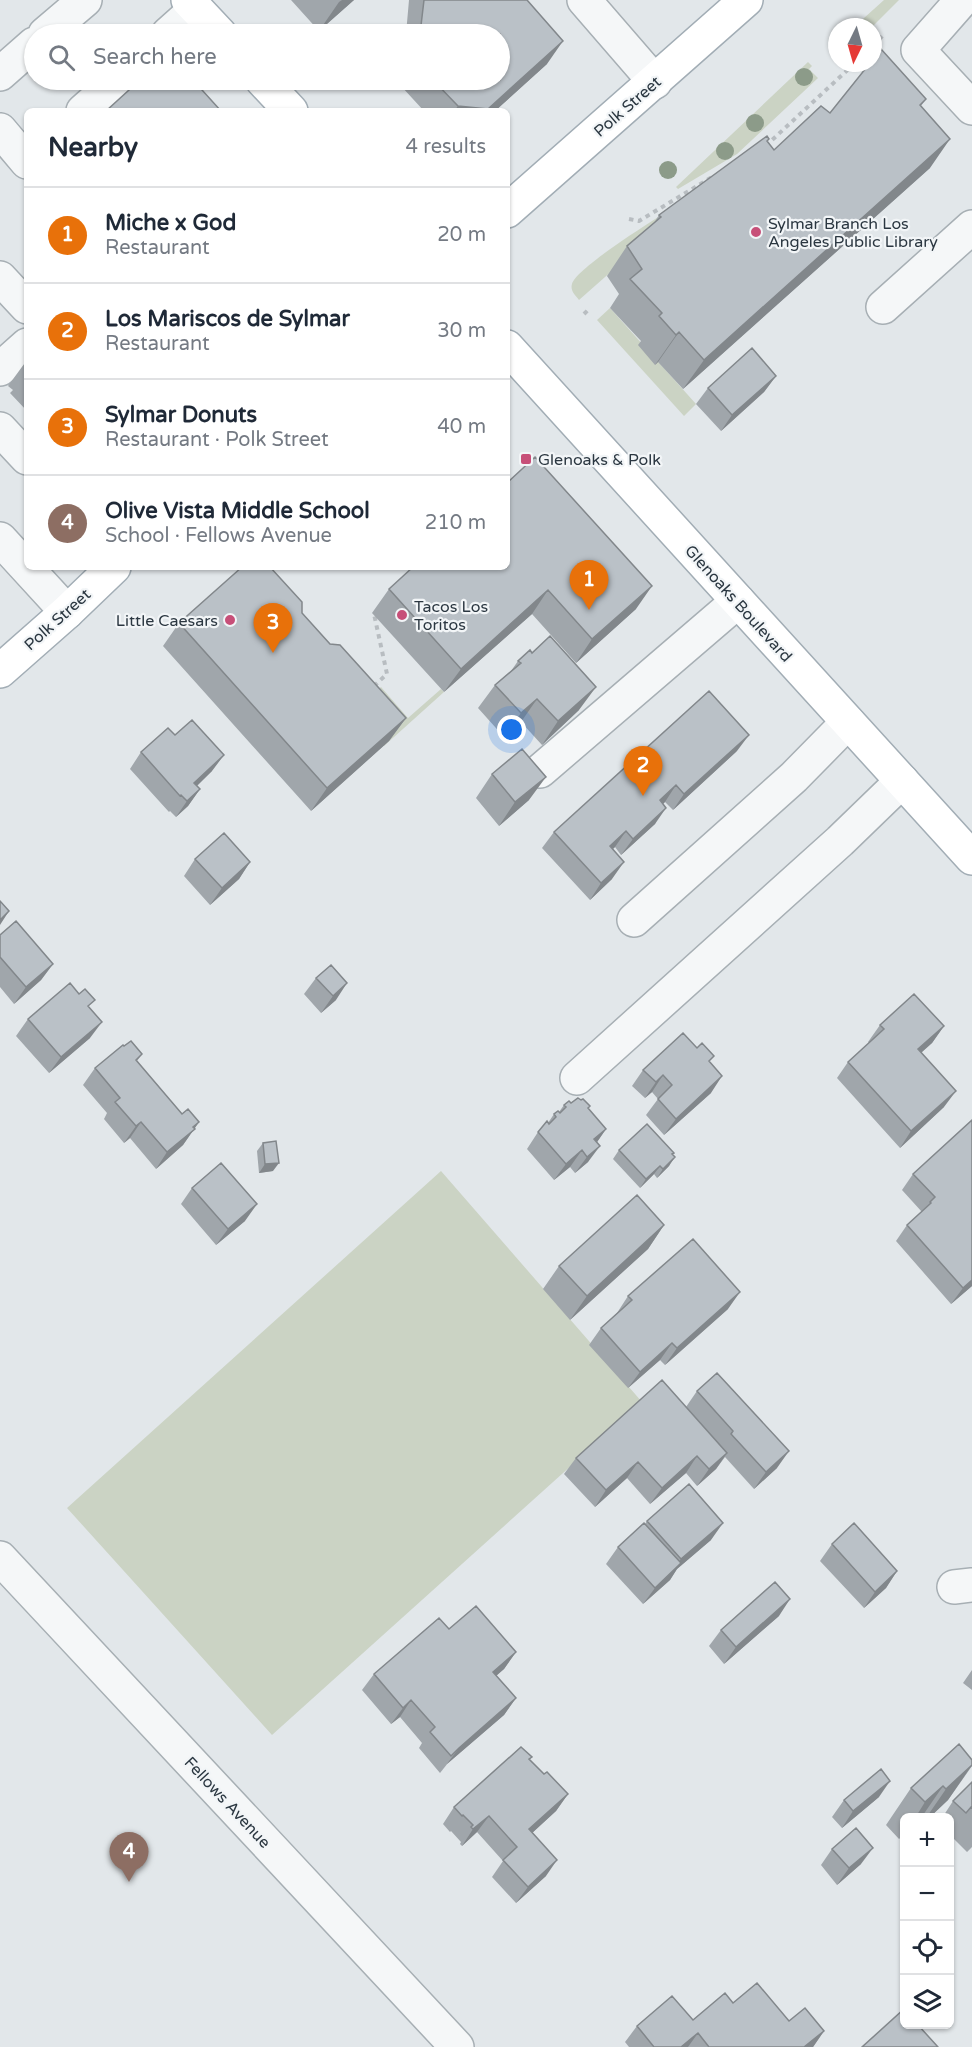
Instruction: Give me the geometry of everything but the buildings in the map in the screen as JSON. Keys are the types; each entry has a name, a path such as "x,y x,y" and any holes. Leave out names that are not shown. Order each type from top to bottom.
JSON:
{"main road":[{"name":"Polk Street","path":"510,208 746,0"},
{"path":"192,5 210,24"},
{"path":"271,90 288,108"},
{"name":"Glenoaks Boulevard","path":"510,350 972,858"},
{"name":"Polk Street","path":"0,671 111,570"}],"street":[{"path":"57,24 85,0"},
{"path":"584,0 655,82"},
{"path":"962,0 918,50 972,108"},
{"path":"176,24 192,5"},
{"path":"0,74 24,53"},
{"path":"87,108 107,90"},
{"path":"0,130 24,158"},
{"path":"883,307 972,227"},
{"path":"0,278 24,304"},
{"path":"0,369 24,348"},
{"path":"0,429 24,455"},
{"path":"0,539 24,565"},
{"path":"28,570 67,612"},
{"path":"540,771 738,601"},
{"path":"634,920 794,777 848,722"},
{"path":"577,1078 840,841 902,781"},
{"name":"Fellows Avenue","path":"0,1558 457,2047"}],"path":[{"path":"762,147 846,72"},
{"path":"629,219 639,221 713,176"},
{"path":"584,314 588,309"},
{"path":"372,687 387,674 374,614"}],"green space":[{"path":"884,0 899,0 881,18 864,18"},
{"path":"808,62 812,66 809,69 818,78 737,154 678,189 676,187"},
{"path":"707,187 579,300 572,291 572,284 578,275 611,249"},
{"path":"610,308 696,404 684,416 597,320"},
{"path":"381,687 408,718 441,689 444,692 384,746 360,705"},
{"path":"441,1171 642,1402 272,1735 67,1508"}],"place":[{"name":"Sylmar Branch Los Angeles Public Library","path":"756,232"},
{"name":"Glenoaks & Polk","path":"526,459"},
{"name":"Miche x God","path":"589,610"},
{"name":"Tacos Los Toritos","path":"402,615"},
{"name":"Little Caesars","path":"230,620"},
{"name":"Sylmar Donuts","path":"273,653"},
{"name":"Los Mariscos de Sylmar","path":"643,796"},
{"name":"Olive Vista Middle School","path":"129,1882"}]}
